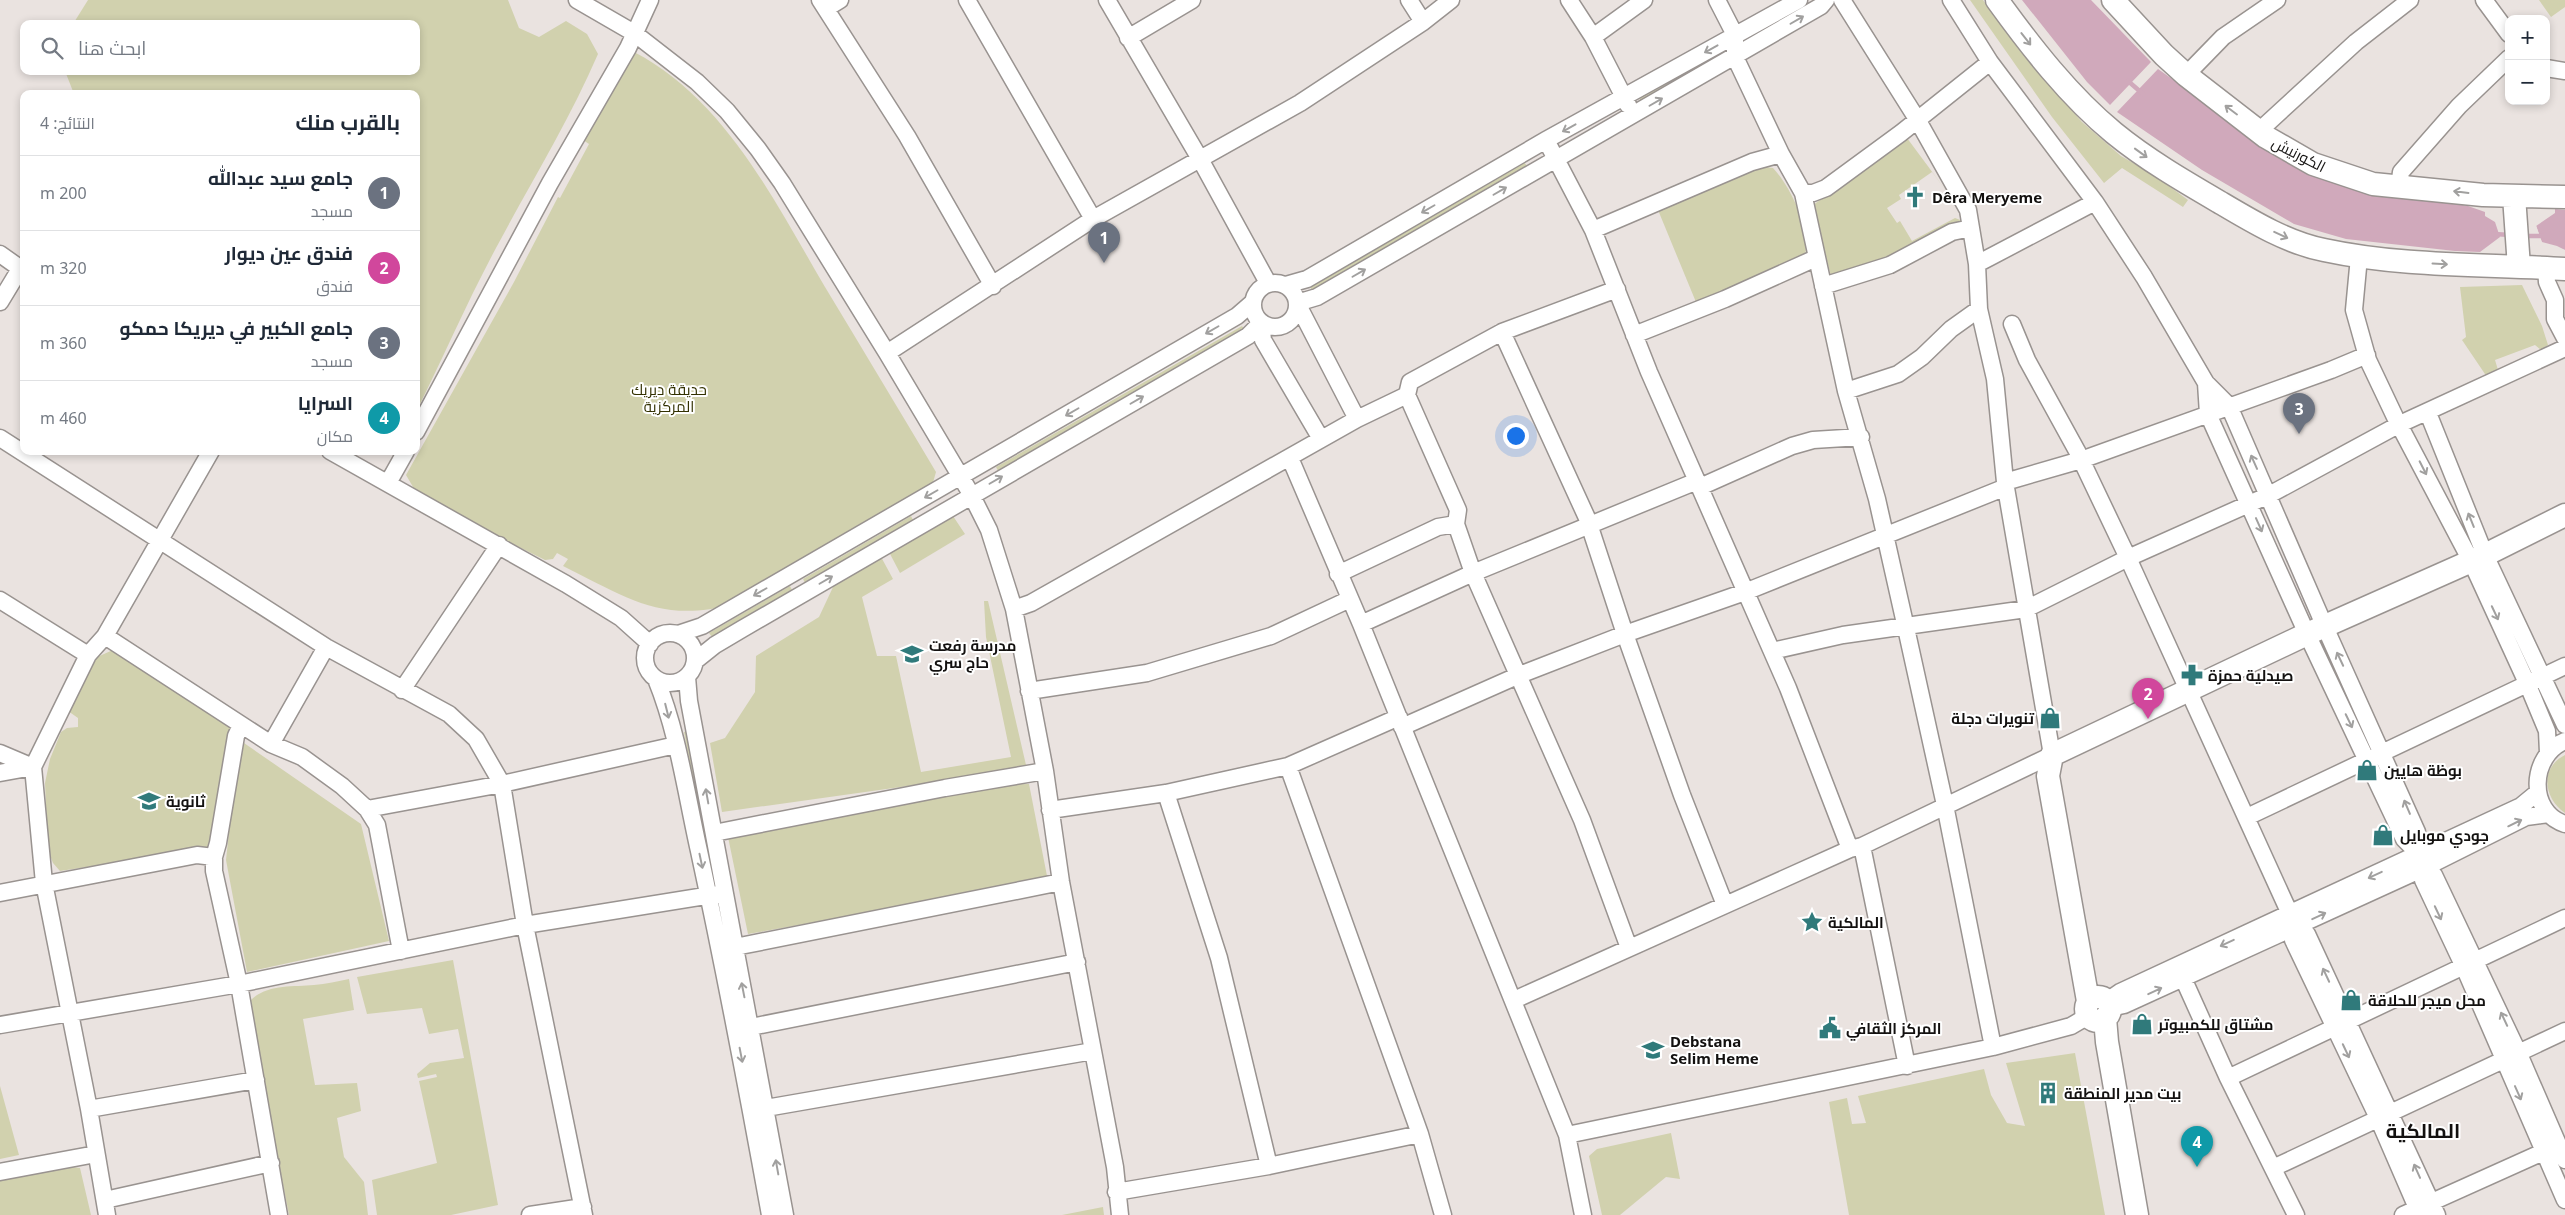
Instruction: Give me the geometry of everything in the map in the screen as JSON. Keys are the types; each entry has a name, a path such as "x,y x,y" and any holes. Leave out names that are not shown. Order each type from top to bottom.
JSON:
{"main road":[{"path":"1997,0 2051,70 2101,122 2130,145 2204,193 2266,228 2321,250 2359,257 2420,263 2519,263 2556,269"},
{"name":"الكورنيش","path":"2113,0 2164,55 2186,75 2259,131 2313,164 2373,184 2515,203 2565,197"},
{"path":"2515,203 2519,263"},
{"path":"2124,1215 2098,1042 2099,1009 2096,977 2063,774 2059,763 2052,755 2316,631 2478,558 2565,515"},
{"path":"2099,1009 2107,1042 2137,1215"}],"street":[{"path":"577,0 634,33 696,82 728,111 746,134 782,183 887,353 959,478 971,494 989,530 1014,609 1045,772 1061,882 1115,1167 1116,1192 1120,1215"},
{"path":"420,425 550,183 628,48 650,0"},
{"path":"967,0 1093,219"},
{"path":"1107,0 1200,159 1268,284"},
{"path":"1128,38 1192,0"},
{"path":"1409,0 1423,22"},
{"path":"887,353 993,286 1093,219 1300,102 1423,22 1451,0"},
{"path":"1570,0 1593,37 1633,115"},
{"path":"1593,37 1644,0"},
{"path":"1717,0 1735,35 1735,57 1781,154 1803,193 1846,391 1861,437 1906,628 1945,805 1993,1047"},
{"path":"1286,285 1307,278 1546,140 1799,0"},
{"path":"1297,303 1317,297 1735,57 1821,6 1826,0"},
{"path":"1514,1000 1856,848 2052,755 2006,485 1995,379 1979,309 1977,264 1964,201 1917,119 1842,0"},
{"path":"1951,0 1990,62 2095,202 2144,277 2206,383 2229,406 2269,495 2316,631 2368,760 2404,839 2421,861"},
{"path":"2186,75 2223,37 2277,0"},
{"path":"2259,131 2356,42 2410,0"},
{"path":"2484,0 2505,29"},
{"path":"829,3 993,286"},
{"path":"2399,187 2402,172 2459,106 2507,60"},
{"path":"1803,193 1826,188 1990,62"},
{"path":"2550,69 2565,71"},
{"path":"1546,140 1593,230 1634,335 1856,848 1907,1066"},
{"path":"1593,230 1762,158 1781,154"},
{"path":"1977,264 2095,202"},
{"path":"1823,286 1890,265 1952,232 1971,228"},
{"path":"0,254 20,269"},
{"path":"2359,257 2354,310 2367,355 2400,424 2478,558 2534,680 2565,725"},
{"path":"1634,335 1725,299 1816,258"},
{"path":"2556,269 2547,282 2560,304 2556,319 2565,338"},
{"path":"0,302 20,273"},
{"path":"1321,439 1263,340 1260,323 1252,310 1252,303 1258,289 1268,284 1279,283 1286,285 1292,290 1357,419"},
{"path":"1617,289 1502,332 1410,382 1407,395 1458,510 1456,524 1473,573 1582,820 1629,948"},
{"path":"785,1215 735,947 717,894 665,702 656,679 650,673 645,658 650,644 662,634 678,634 702,626 1237,316 1252,303"},
{"path":"1260,323 1275,328 1282,326 1294,317 1297,303"},
{"path":"1846,391 1898,374 1922,357 1951,329 1979,309"},
{"path":"770,1215 717,894 714,833 689,701 687,677 695,661 715,645 971,494 1248,336 1260,323"},
{"path":"2012,324 2027,360 2081,460 2128,558 2247,816 2293,921 2294,940 2342,1026 2384,1115 2422,1211 2562,1143"},
{"path":"1502,332 1590,526 1624,634 1682,795 1725,906"},
{"path":"1772,651 1843,635 1906,628 2026,609 2128,558 2269,495 2400,424 2428,413 2565,348"},
{"path":"1050,810 1166,793 1288,766 1624,634 1745,592 1885,538 2006,485 2331,370 2367,355"},
{"path":"2206,383 2208,414 2250,504 2316,631 2383,753 2417,832 2423,880 2519,1054 2562,1143 2565,1160"},
{"path":"1014,609 1030,603 1357,419 1407,395"},
{"path":"2428,413 2478,558"},
{"path":"1361,624 1473,573 1792,446 1813,440 1861,437"},
{"path":"0,438 20,451"},
{"path":"26,455 326,647 461,723 476,739 502,784 525,925 583,1211 530,1215"},
{"path":"208,455 105,636 88,655 32,768 44,883 90,1110 106,1208 271,1163"},
{"path":"337,455 499,545 621,618 650,644"},
{"path":"388,483 404,455"},
{"path":"1290,458 1361,624 1567,1135 1583,1215"},
{"path":"1338,574 1438,527 1456,524"},
{"path":"402,690 499,545"},
{"path":"791,574 802,594"},
{"path":"1029,691 1147,674 1271,636 1350,599"},
{"path":"0,600 88,655"},
{"path":"678,634 692,645 695,661"},
{"path":"105,636 271,744 302,757 342,786 368,809 377,825 401,951"},
{"path":"271,744 326,647"},
{"path":"2247,816 2565,666"},
{"path":"656,679 672,683 687,677"},
{"path":"2534,680 2547,731 2548,753"},
{"path":"241,725 236,736 214,857 214,871 239,984 279,1215"},
{"path":"2565,741 2548,753 2538,772 2538,792 2549,814 2565,824"},
{"path":"368,809 502,784 676,745"},
{"path":"0,753 32,768"},
{"path":"1288,766 1420,1134 1443,1215"},
{"path":"0,773 32,768"},
{"path":"714,833 945,788 1045,772"},
{"path":"2421,861 2521,806 2538,792"},
{"path":"1166,793 1219,958 1269,1166"},
{"path":"2099,1009 2124,1006 2293,921 2421,861 2526,817 2549,814"},
{"path":"0,893 196,855 214,857"},
{"path":"735,947 1061,882"},
{"path":"0,1025 239,984 525,925 717,894"},
{"path":"2228,1078 2342,1026 2565,918"},
{"path":"1567,1135 1907,1066 1993,1047 2071,1026 2099,1009 2120,992 2293,921"},
{"path":"751,1027 1077,962"},
{"path":"2470,964 2503,1060 2565,1200"},
{"path":"2183,978 2228,1078 2296,1215"},
{"path":"2273,1168 2565,1031"},
{"path":"766,1108 1093,1051"},
{"path":"90,1110 256,1080"},
{"path":"1116,1192 1269,1166 1420,1134"},
{"path":"0,1172 96,1154"}],"green space":[{"path":"88,0 508,0 519,28 539,37 566,21 587,34 598,54 562,128 485,268 420,404 420,90 72,90 67,75 420,75 420,20 76,20"},
{"path":"1970,0 1983,0 2021,52 2082,122 2121,156 2154,175 2188,200 2183,207 2122,168 2104,183 2052,117"},
{"path":"2539,0 2565,0 2565,7 2551,17"},
{"name":"حديقة ديريك المركزية","path":"634,52 666,72 695,97 745,155 767,188 936,472 932,486 734,604 685,611 664,609 626,597 563,566 568,559 557,553 553,559 545,560 435,505 416,492 406,475 417,455 420,455 420,450 514,282 558,197 560,198 589,144 583,140"},
{"path":"1710,57 1713,61 1641,102 1639,98"},
{"path":"1907,138 1953,200 1932,172 1899,195 1901,199 1887,208 1897,223 1900,221 1912,241 1955,218 1963,221 1892,260 1832,280 1813,205"},
{"path":"1524,162 1527,166 1312,290 1309,286"},
{"path":"1756,166 1773,168 1793,198 1803,224 1806,248 1804,259 1698,307 1658,210"},
{"path":"2522,285 2542,326 2548,345 2541,350 2535,345 2495,360 2498,370 2487,377 2462,340 2466,337 2460,287"},
{"path":"1242,326 1244,329 998,471 996,467"},
{"path":"911,516 913,520 805,583 803,579"},
{"path":"953,516 965,534 900,573 889,552"},
{"path":"880,555 893,579 862,597 877,656 896,656 921,772 1011,757 986,637 984,601 988,601 1026,765 922,784 722,812 710,743 725,738 755,692 756,656 819,617 834,585"},
{"path":"790,586 792,590 712,637 709,633"},
{"name":"ثانوية","path":"115,649 232,729 212,848 60,871 53,863 48,850 45,783 50,759 61,732 67,728 78,727 78,718 68,711 93,659"},
{"path":"687,731 714,872 711,873 684,732"},
{"path":"244,743 361,824 389,941 247,972 226,860 231,813"},
{"path":"2565,755 2565,813 2552,800 2547,784 2551,768"},
{"path":"1029,784 1048,881 748,934 728,837 988,785"},
{"path":"453,960 498,1205 451,1215 377,1215 372,1180 437,1163 419,1081 437,1077 436,1074 418,1078 417,1074 430,1063 464,1058 458,1029 429,1034 422,1008 367,1014 357,977"},
{"path":"349,979 354,1010 303,1019 315,1085 357,1083 361,1111 337,1118 344,1157 364,1182 368,1215 289,1215 255,1042 251,1000 257,995 272,989 289,986 318,985"},
{"path":"2075,1053 2105,1215 1849,1215 1829,1102 1847,1098 1852,1124 1866,1123 1858,1096 1984,1069 1991,1095 2007,1123 2025,1126 2006,1063"},
{"path":"0,1086 19,1155 0,1159"},
{"path":"1671,1133 1680,1179 1666,1177 1620,1215 1602,1215 1589,1156 1597,1149"},
{"path":"64,1166 80,1168 91,1215 0,1215 0,1181"},
{"path":"1103,1207 1104,1215 1062,1215"}],"shaded area":[{"path":"2022,0 2091,0 2151,62 2110,105 2087,82"},
{"path":"2158,69 2287,160 2418,196 2468,206 2485,212 2485,216 2495,222 2500,237 2480,252 2455,251 2346,239 2294,224 2202,170 2117,112"},
{"path":"2555,209 2565,210 2565,250 2542,243 2536,225"}],"pier":[{"path":"2551,209 2555,209 2555,213 2536,226 2542,242 2557,246 2565,250 2565,252 2540,244 2533,226"}],"waterway":[{"path":"2128,81 2143,94"},
{"path":"2494,234 2511,235"},
{"path":"2524,236 2544,236"}],"place":[{"name":"Dêra Meryeme","path":"1915,197"},
{"name":"جامع سيد عبدالله","path":"1104,263"},
{"name":"جامع الكبير في ديريكا حمكو","path":"2299,434"},
{"name":"مدرسة رفعت حاج سري","path":"912,654"},
{"name":"صيدلية حمزة","path":"2192,675"},
{"name":"تنويرات دجلة","path":"2050,718"},
{"name":"فندق عين ديوار","path":"2148,719"},
{"name":"بوظة هايين","path":"2367,770"},
{"name":"ثانوية","path":"149,801"},
{"name":"جودي موبايل","path":"2383,835"},
{"name":"المالكية","path":"1812,922"},
{"name":"محل ميجر للحلاقة","path":"2351,1000"},
{"name":"مشتاق للكمبيوتر","path":"2142,1024"},
{"name":"المركز الثقافي","path":"1830,1028"},
{"name":"Debstana Selim Heme","path":"1653,1050"},
{"name":"بيت مدير المنطقة","path":"2048,1093"},
{"name":"السرايا","path":"2197,1167"}],"district":[{"name":"المالكية","path":"2423,1130"}]}
